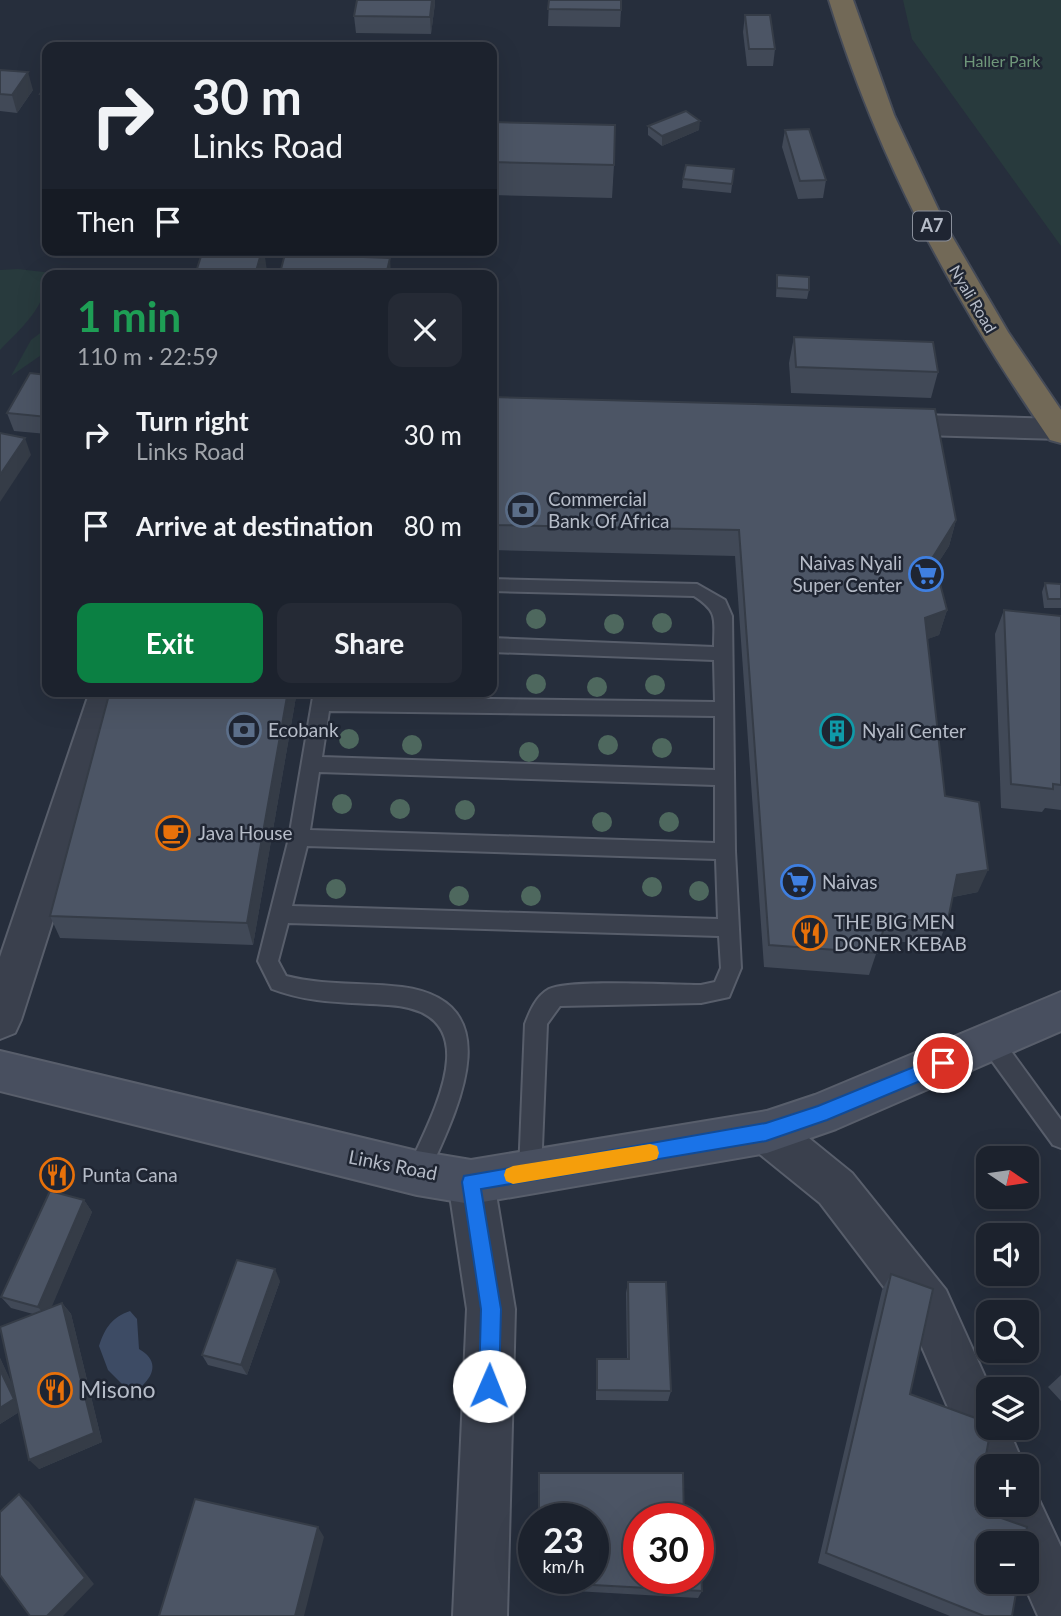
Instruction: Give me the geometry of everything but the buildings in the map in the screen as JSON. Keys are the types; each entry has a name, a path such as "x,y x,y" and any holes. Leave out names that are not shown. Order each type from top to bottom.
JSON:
{"highway":[{"name":"Nyali Road","path":"841,0 872,92 936,234 971,300 1030,391 1060,431"}],"main road":[{"name":"Links Road","path":"0,1072 417,1173 471,1182 766,1132 820,1114 1059,1015"}],"street":[{"path":"851,423 1060,431"},
{"path":"0,1020 106,697"},
{"path":"766,1132 836,1188 929,1307 994,1454"},
{"path":"471,1182 491,1309 480,1616"},
{"path":"1021,1517 1061,1607"}],"lane":[{"path":"497,585 697,590 719,604 723,616 725,851 731,968 728,980 722,990 701,994 578,994 554,997 541,1011 536,1024 530,1172"},
{"path":"497,645 722,654"},
{"path":"417,1173 450,1097 459,1040 454,1023 440,1008 412,998 315,992 279,983 268,961 282,915 299,838 322,697 723,709"},
{"path":"310,764 725,778"},
{"path":"299,838 725,851"},
{"path":"282,915 728,928"},
{"path":"992,1043 1061,1138"}],"green space":[{"name":"Haller Park","path":"903,0 1061,0 1061,246 912,39"},
{"path":"0,270 42,272 42,297 31,317 0,350"},
{"path":"42,332 42,354 11,376 31,340"}],"water":[{"path":"130,1311 137,1319 139,1349 152,1362 152,1371 142,1386 125,1387 108,1370 99,1346 110,1324 118,1316"}],"slow traffic":[{"path":"513,1175 650,1153"}],"place":[{"name":"Commercial Bank Of Africa","path":"523,510"},
{"name":"Naivas Nyali Super Center","path":"926,574"},
{"name":"Ecobank","path":"244,730"},
{"name":"Nyali Center","path":"837,731"},
{"name":"Java House","path":"173,833"},
{"name":"Naivas","path":"798,882"},
{"name":"THE BIG MEN DONER KEBAB","path":"810,933"},
{"name":"Punta Cana","path":"57,1175"},
{"name":"Misono","path":"55,1390"}],"route":[{"path":"489,1386 491,1309 471,1182 766,1132 820,1114 943,1063"}]}
